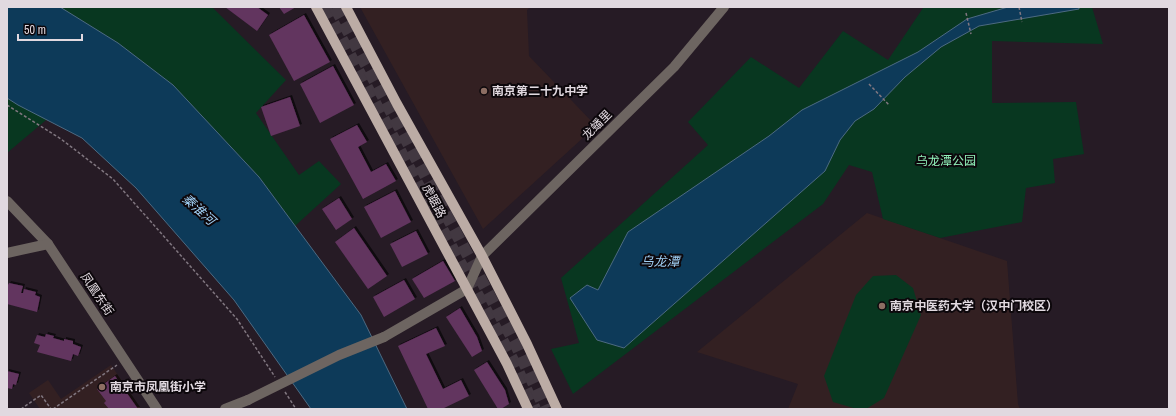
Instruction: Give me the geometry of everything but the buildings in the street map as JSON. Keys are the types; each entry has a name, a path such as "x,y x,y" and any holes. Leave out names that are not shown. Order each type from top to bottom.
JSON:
{"main road":[{"name":"虎踞路","path":"316,7 467,290 528,409"},
{"name":"虎踞路","path":"346,7 397,104 482,256 527,344 557,409"}],"street":[{"name":"龙蟠里","path":"482,256 674,67 724,7"},
{"name":"凤凰东街","path":"7,201 48,244 157,409"},
{"path":"7,253 48,244"},
{"path":"225,409 248,400 339,355 384,336 467,290 482,256"}],"path":[{"path":"1019,7 1022,22"},
{"path":"966,12 971,34"},
{"path":"869,84 889,105"},
{"path":"7,105 61,139 113,179 237,319 275,377"},
{"path":"21,409 41,395 52,409 125,359"},
{"path":"283,390 296,409"}],"shaded area":[{"name":"南京第二十九中学","path":"360,7 530,7 527,10 529,56 596,126 483,229"},
{"name":"南京中医药大学（汉中门校区）","path":"867,213 1007,261 1018,404 1020,409 788,409 798,384 697,352"},
{"name":"南京市凤凰街小学","path":"111,365 141,409 40,409 29,393 48,380 61,399"}],"green space":[{"path":"7,7 212,7 286,80 256,113 299,175 319,161 341,184 295,226 259,177 173,86 128,51 7,153"},
{"name":"乌龙潭公园","path":"1092,7 1103,44 992,41 992,103 1076,102 1084,154 1053,159 1055,183 1026,188 1022,222 940,238 883,219 872,172 849,165 823,204 573,394 551,349 579,343 561,278 708,145 688,122 751,57 799,88 843,31 888,60 923,8"},
{"path":"896,275 913,288 921,315 884,398 866,409 857,409 833,402 824,376 856,295 873,276"}],"water":[{"name":"秦淮河","path":"7,7 60,7 118,43 173,85 259,177 361,315 407,409 311,409 234,300 136,188 82,138 7,98"},
{"name":"乌龙潭","path":"1008,7 1079,7 1079,9 979,26 941,47 905,77 874,109 855,121 840,140 825,171 624,348 597,340 570,298 587,285 598,290 628,232 769,136 802,110 918,52 967,19"}],"tunnel":[{"path":"325,7 416,181 514,362 535,409"},
{"path":"335,7 517,347 545,409"}],"place":[{"name":"南京第二十九中学","path":"484,91"},
{"name":"南京中医药大学（汉中门校区）","path":"882,306"},
{"name":"南京市凤凰街小学","path":"102,387"}]}
